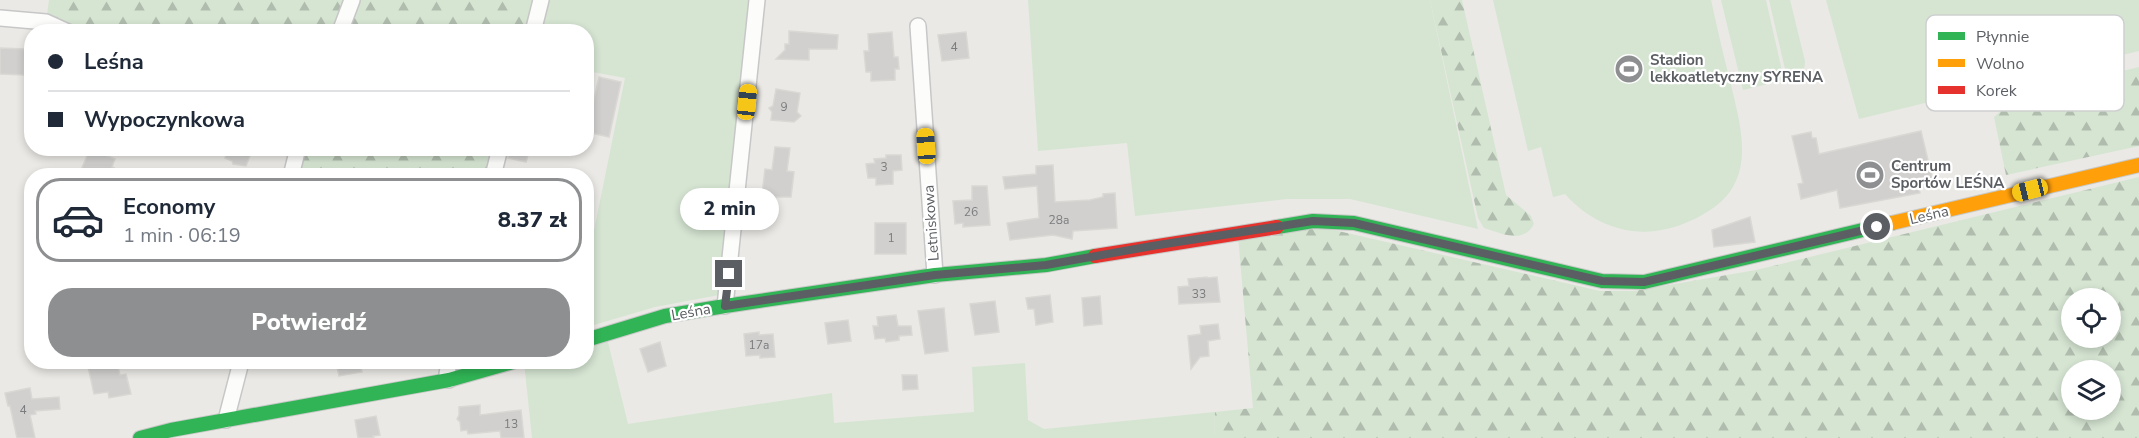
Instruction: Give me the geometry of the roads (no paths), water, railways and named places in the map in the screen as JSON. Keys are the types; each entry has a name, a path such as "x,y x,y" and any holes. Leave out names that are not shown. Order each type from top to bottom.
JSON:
{"street":[{"path":"343,24 352,0"},
{"path":"534,24 541,0"},
{"path":"725,306 757,0"},
{"path":"0,18 50,24"},
{"name":"Letniskowa","path":"918,26 935,275"},
{"name":"Leśna","path":"594,337 664,316 725,306 935,275 1046,265 1313,221 1354,223 1602,281 1644,282 2139,165"},
{"path":"226,420 239,369"},
{"path":"449,380 450,369"},
{"path":"140,438 171,430 449,380 488,369"}],"place":[{"name":"Stadion lekkoatletyczny SYRENA","path":"1629,69"},
{"name":"Centrum Sportów LEŚNA","path":"1870,175"}]}
